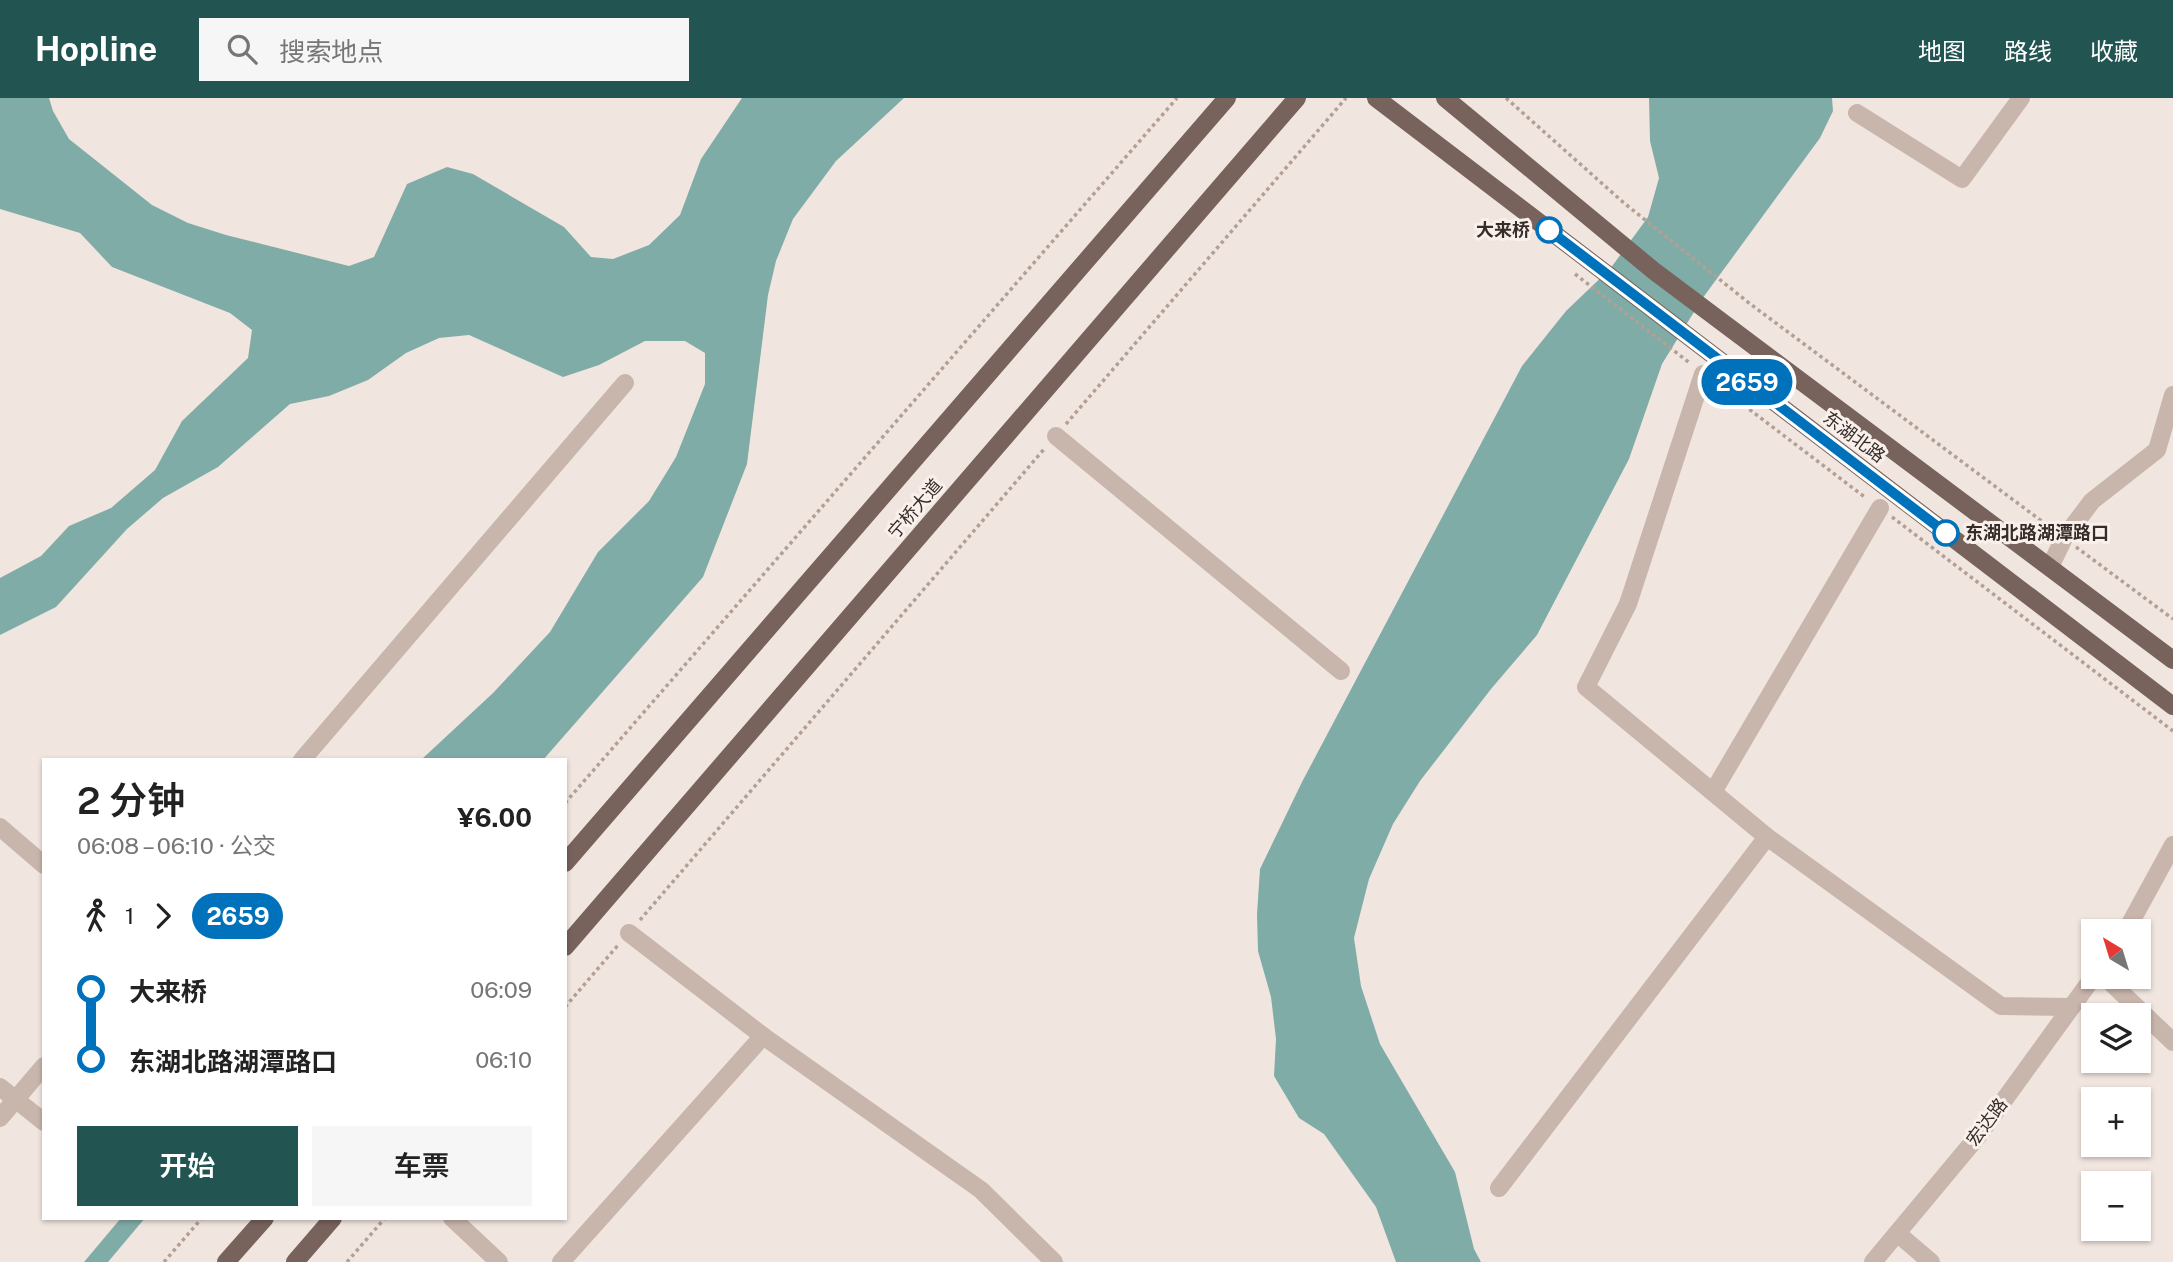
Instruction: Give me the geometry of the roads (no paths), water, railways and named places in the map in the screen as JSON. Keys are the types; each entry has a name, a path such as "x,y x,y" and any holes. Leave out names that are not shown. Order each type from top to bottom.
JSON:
{"main road":[{"name":"宁桥大道","path":"567,861 1227,98"},
{"name":"宁桥大道","path":"567,945 1297,98"},
{"name":"东湖北路","path":"1376,98 2173,706"},
{"name":"东湖北路","path":"1445,98 1654,271 2173,660"},
{"path":"226,1262 263,1220"},
{"path":"295,1262 331,1220"}],"street":[{"path":"1857,113 1962,179 2021,98"},
{"path":"1703,374 1628,604 1586,687 1767,837 2001,1006 2071,1007"},
{"path":"305,758 625,383"},
{"path":"2050,567 2064,538 2092,501 2157,450 2173,395"},
{"path":"1056,436 1341,671"},
{"path":"1713,792 1880,508"},
{"path":"0,827 42,862"},
{"path":"1499,1188 1767,837"},
{"path":"2133,919 2173,845"},
{"path":"629,933 764,1036 981,1190 1054,1262"},
{"name":"宏达路","path":"1872,1262 1978,1136 2084,989"},
{"path":"2118,989 2173,1042"},
{"path":"561,1262 764,1036"},
{"path":"0,1118 42,1068"},
{"path":"0,1087 42,1120"},
{"path":"454,1220 499,1262"},
{"path":"1897,1233 1931,1262"}],"water":[{"path":"0,98 49,98 53,111 69,139 152,205 188,223 226,235 349,266 374,257 407,184 447,167 473,174 564,227 591,257 613,259 649,245 680,215 701,159 742,98 904,98 836,161 793,219 776,261 768,295 747,464 703,577 545,758 423,758 493,693 550,632 598,552 649,501 676,457 705,384 705,353 685,341 645,341 599,365 563,377 469,335 439,338 406,353 368,380 329,396 290,404 218,467 163,498 127,529 56,607 0,635 0,578 41,556 69,526 111,508 155,470 182,421 248,358 252,330 230,313 112,267 80,233 0,209"},
{"path":"1649,98 1832,98 1833,111 1820,138 1702,299 1662,364 1629,459 1537,635 1491,689 1420,781 1393,824 1369,879 1354,938 1361,986 1380,1044 1455,1172 1474,1249 1481,1262 1396,1262 1376,1207 1324,1134 1299,1118 1274,1076 1276,1039 1271,997 1258,951 1260,869 1302,782 1522,366 1566,311 1610,269 1648,217 1659,178 1650,141"},
{"path":"119,1220 143,1220 108,1262 84,1262"}],"place":[{"name":"大来桥","path":"1549,230"},
{"name":"东湖北路湖潭路口","path":"1946,533"}]}
